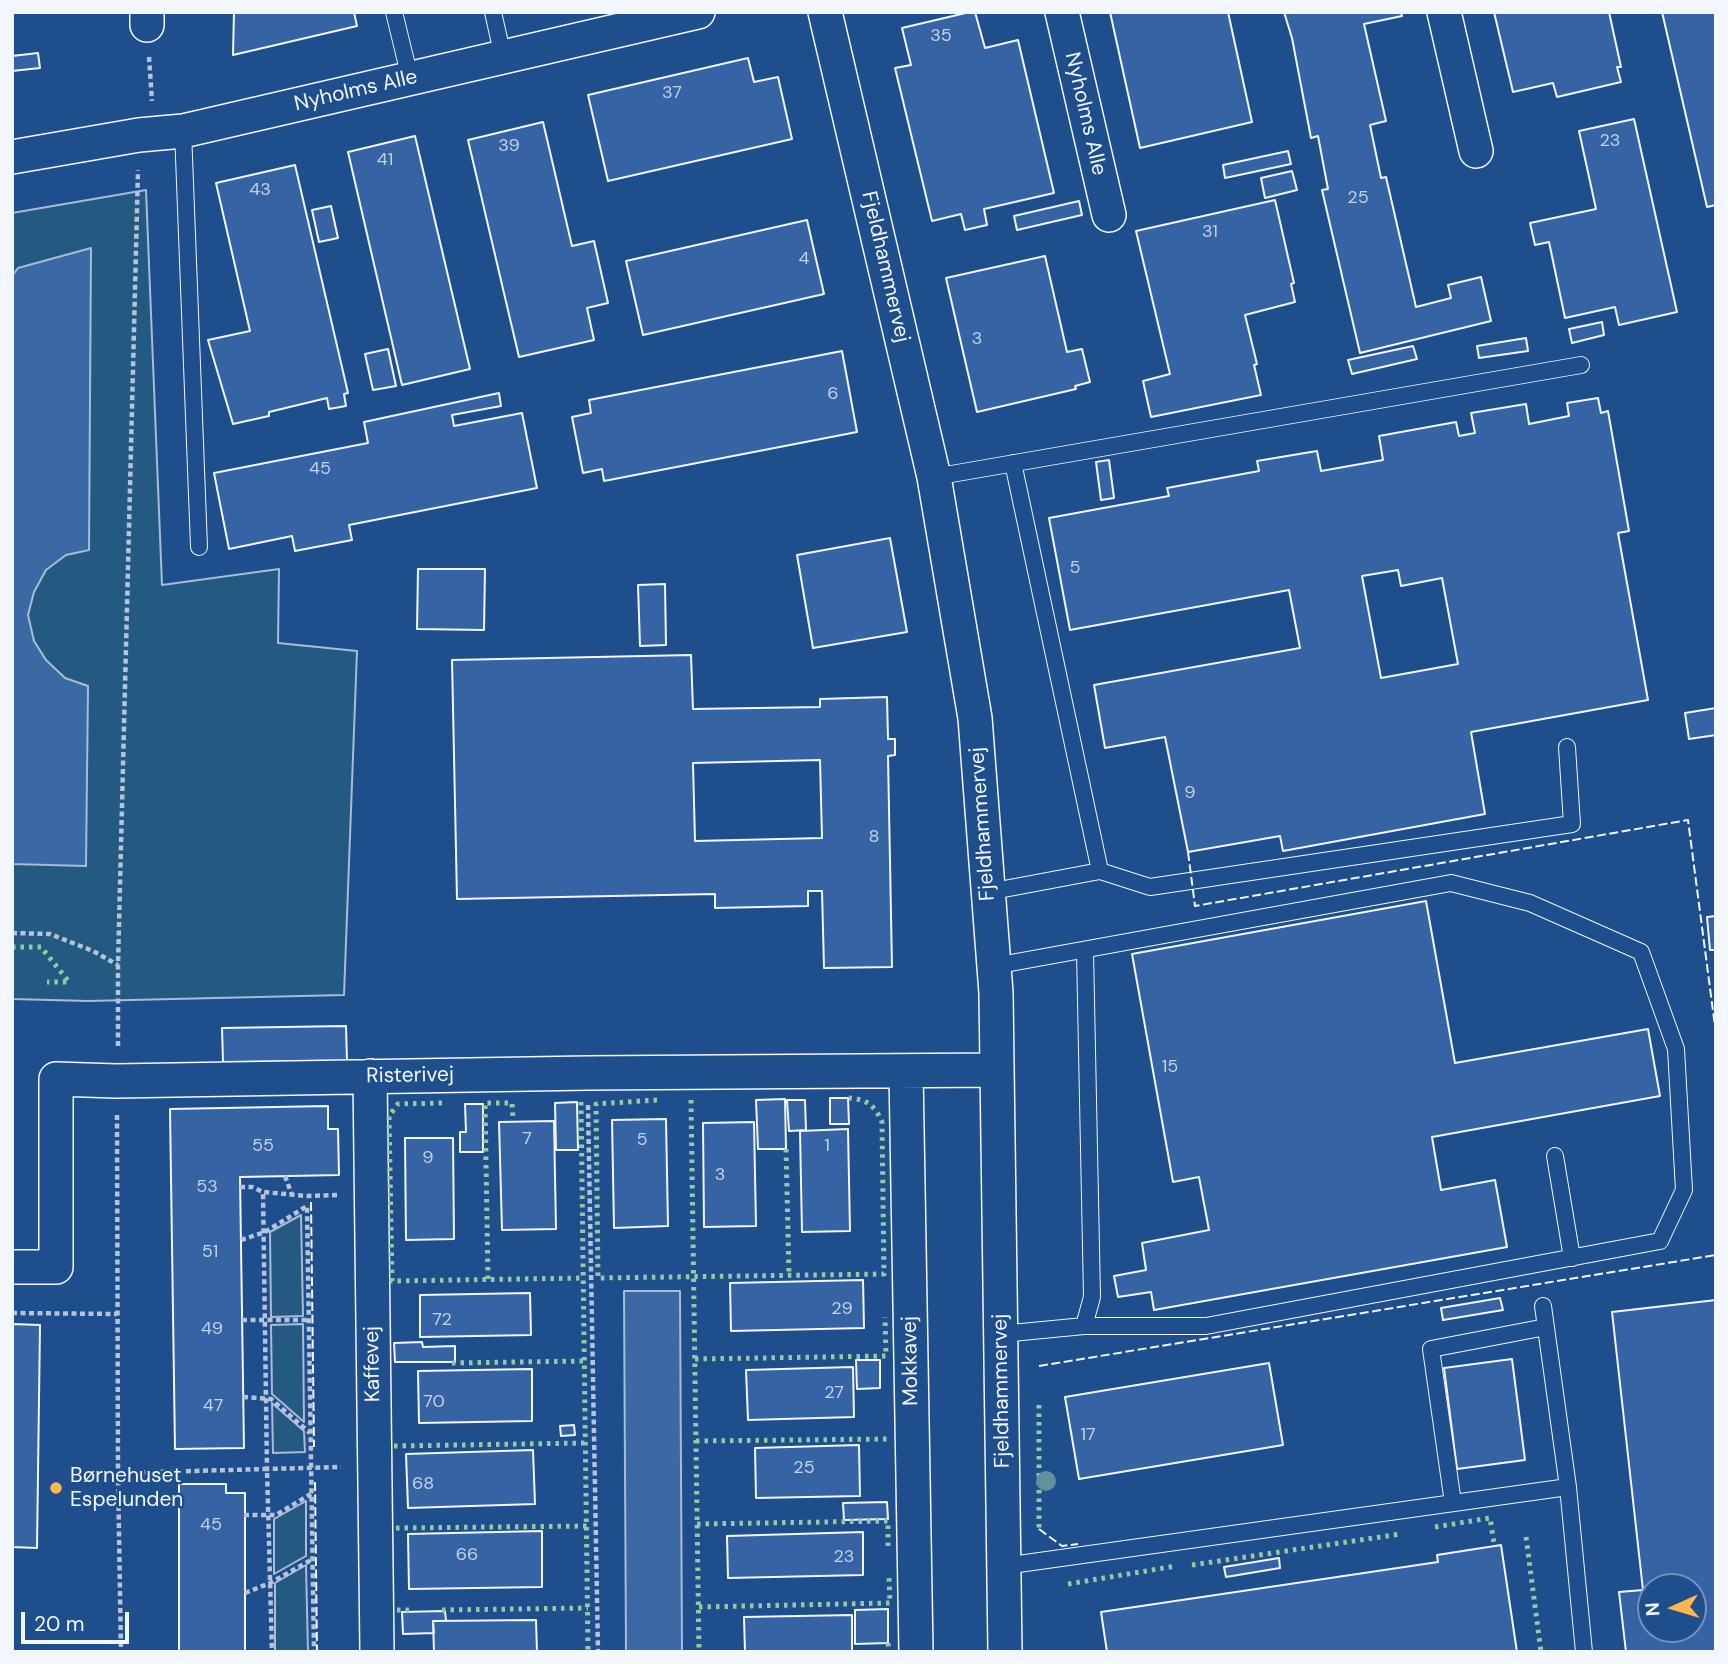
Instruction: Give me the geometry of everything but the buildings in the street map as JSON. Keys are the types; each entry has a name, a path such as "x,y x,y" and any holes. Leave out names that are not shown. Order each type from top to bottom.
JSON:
{"street":[{"name":"Nyholms Alle","path":"12,157 139,135 183,131 503,57 639,19 698,12"},
{"name":"Fjeldhammervej","path":"825,12 934,477 975,718 994,966 1005,1652"},
{"name":"Nyholms Alle","path":"1062,12 1109,215"},
{"path":"1444,12 1476,151"},
{"name":"Risterivej","path":"12,1267 56,1267 56,1079 116,1081 996,1070"},
{"name":"Mokkavej","path":"906,1071 916,1652"},
{"name":"Kaffevej","path":"370,1076 377,1652"}],"lane":[{"path":"394,12 410,78"},
{"path":"493,12 503,57"},
{"path":"183,131 199,547"},
{"path":"934,477 1581,365"},
{"path":"1013,463 1100,871"},
{"path":"988,892 1100,871 1150,887 1572,824 1567,747"},
{"path":"994,966 1451,883 1530,903 1641,952 1676,1049 1684,1190 1660,1241 1206,1326 1084,1326 1001,1334"},
{"path":"1084,1326 1092,1297 1085,951"},
{"path":"1555,1156 1572,1258"},
{"path":"1543,1306 1568,1487 1584,1652"},
{"path":"1453,1503 1431,1349 1546,1327"},
{"path":"1004,1566 1568,1487"}],"path":[{"path":"121,1652 116,1081 139,135 152,103 147,18"},
{"path":"12,933 50,934 93,951 118,965"},
{"path":"588,1073 598,1652"},
{"path":"285,1176 292,1195"},
{"path":"240,1187 252,1187 263,1192 321,1196"},
{"path":"263,1192 272,1652"},
{"path":"307,1196 314,1652"},
{"path":"241,1240 265,1232 307,1206"},
{"path":"12,1313 117,1314"},
{"path":"242,1320 309,1320"},
{"path":"243,1398 271,1399 310,1433"},
{"path":"118,1473 318,1468"},
{"path":"244,1515 276,1515 311,1494"},
{"path":"245,1593 270,1583 313,1559"}],"shaded area":[{"path":"146,190 162,585 279,569 278,643 357,651 344,995 88,1001 12,999 12,213"},
{"path":"91,248 89,550 66,555 46,570 34,592 28,615 34,641 46,660 65,678 88,686 86,866 12,864 12,276 18,268"},
{"path":"301,1215 303,1316 271,1317 270,1232"},
{"path":"624,1291 680,1291 682,1652 626,1652"},
{"path":"303,1324 304,1422 272,1394 271,1325"},
{"path":"272,1403 304,1431 305,1452 273,1453"},
{"path":"306,1501 306,1556 274,1574 274,1519"},
{"path":"306,1565 308,1652 275,1652 275,1583"}],"hedge":[{"path":"12,947 41,947 69,982 47,982"},
{"path":"657,1100 596,1104 598,1278 884,1274 882,1122 870,1104 849,1098"},
{"path":"691,1100 699,1652"},
{"path":"581,1102 588,1652"},
{"path":"442,1103 398,1104 389,1116 392,1281 584,1278"},
{"path":"488,1279 485,1103 512,1103 513,1118"},
{"path":"786,1149 789,1275"},
{"path":"695,1359 886,1356 885,1317"},
{"path":"452,1363 585,1361"},
{"path":"1039,1405 1039,1529"},
{"path":"696,1441 887,1439"},
{"path":"394,1446 585,1443"},
{"path":"1435,1527 1490,1518 1494,1543"},
{"path":"697,1524 888,1521 888,1548"},
{"path":"396,1528 587,1526"},
{"path":"1192,1565 1401,1534"},
{"path":"1526,1537 1541,1652"},
{"path":"1068,1584 1176,1566"},
{"path":"699,1607 890,1603 889,1577"},
{"path":"442,1610 588,1608"},
{"path":"397,1610 411,1610"},
{"path":"888,1643 889,1652"}],"fence":[{"path":"1188,852 1195,906 1688,820 1716,1034"},
{"path":"311,1202 314,1447"},
{"path":"1039,1366 1716,1255"},
{"path":"315,1482 317,1652"},
{"path":"1039,1529 1062,1546 1078,1544"}],"place":[{"name":"Børnehuset Espelunden","path":"56,1488"}]}
